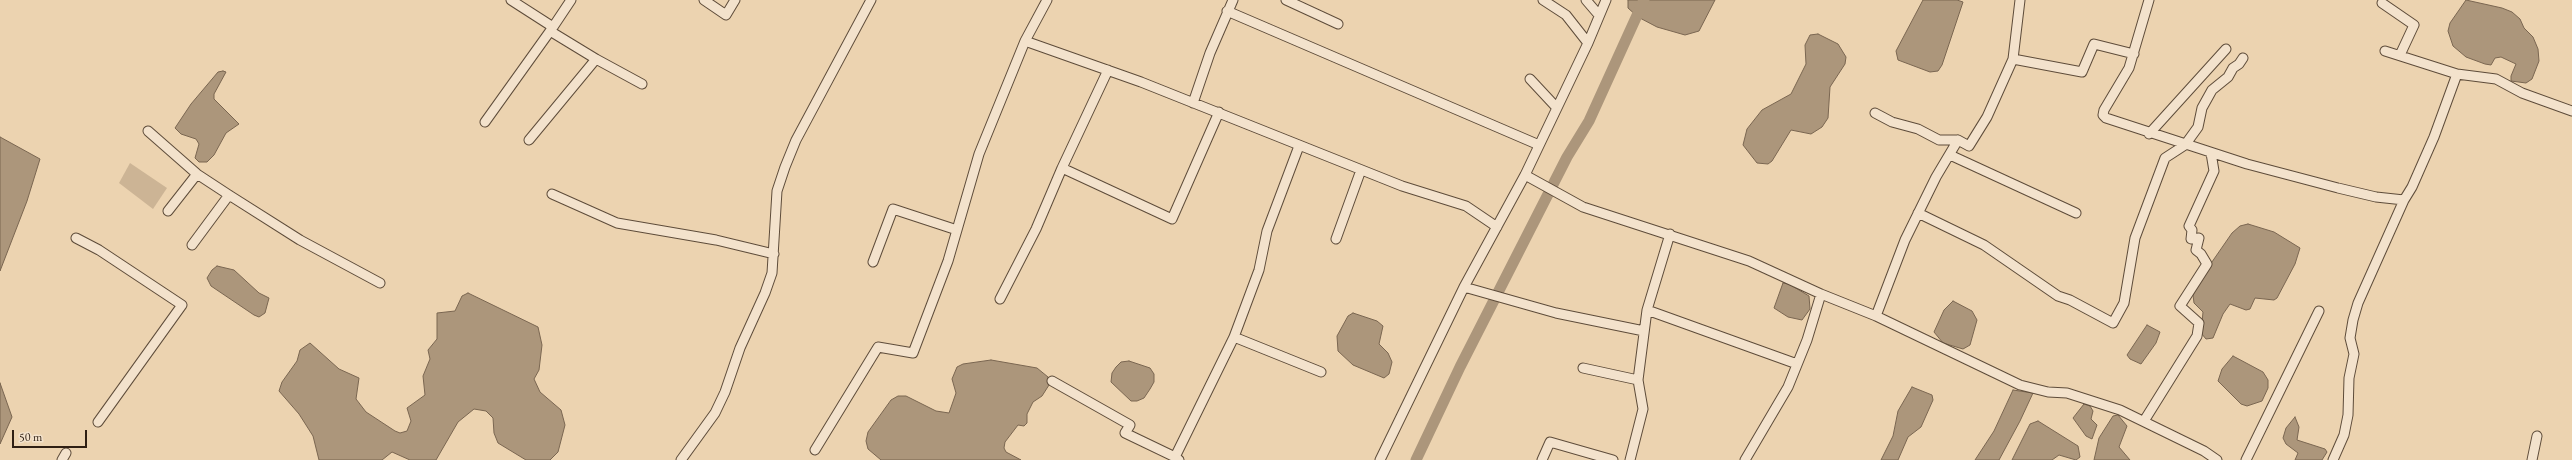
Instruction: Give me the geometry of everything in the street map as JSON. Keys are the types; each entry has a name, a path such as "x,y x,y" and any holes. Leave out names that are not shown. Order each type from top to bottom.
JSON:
{"street":[{"path":"511,0 596,59 642,84"},
{"path":"485,122 571,0"},
{"path":"704,0 726,15 735,0"},
{"path":"681,460 715,413 725,392 740,348 765,293 772,273 777,191 784,167 796,140 871,0"},
{"path":"815,450 878,347 913,353 948,261 978,154 1026,41 1047,0"},
{"path":"1193,103 1210,53 1233,0"},
{"path":"1286,0 1338,24"},
{"path":"1543,0 1566,15 1588,43"},
{"path":"1586,0 1598,14"},
{"path":"1380,460 1464,287 1471,279 1558,108 1588,43 1598,14 1606,0"},
{"path":"1875,113 1892,122 1918,129 1939,140 1958,140 1969,146 1987,117 2013,59 2020,0"},
{"path":"2149,0 2129,68 2103,115 2149,134 2211,153 2350,191 2392,200 2404,200"},
{"path":"2382,3 2414,25 2400,55"},
{"path":"1227,11 1539,144"},
{"path":"1026,41 1067,58 1108,70 1218,112 1299,146 1402,186 1466,206 1497,227"},
{"path":"2013,59 2082,72 2094,44 2134,54"},
{"path":"2149,134 2226,49"},
{"path":"2385,51 2457,74 2496,78 2522,93 2572,111"},
{"path":"1918,213 1984,245 2058,296 2070,300 2113,323 2124,303 2135,238 2165,158 2185,145 2198,127 2202,108 2212,90 2228,77 2233,68 2239,64 2243,58"},
{"path":"530,140 596,59"},
{"path":"1000,299 1036,229 1062,168 1108,70"},
{"path":"2333,460 2344,435 2348,415 2348,378 2354,354 2350,338 2358,303 2404,200 2412,187 2434,136 2457,74"},
{"path":"1530,79 1558,108"},
{"path":"1062,168 1172,219 1218,112"},
{"path":"148,131 197,174 229,195 300,240 380,283"},
{"path":"1876,316 1918,213 1958,140"},
{"path":"1052,381 1130,425 1125,433 1178,459 1234,337 1259,270 1267,232 1299,146"},
{"path":"2144,421 2197,336 2199,323 2180,306 2208,264 2196,250 2199,238 2191,239 2192,230 2189,226 2214,171 2211,153"},
{"path":"1950,155 2076,213"},
{"path":"1336,239 1361,170"},
{"path":"168,211 197,174"},
{"path":"1525,175 1573,200 1583,207 1670,234 1749,261 1821,294 1876,316 2020,385 2048,392 2067,393 2144,421 2217,460"},
{"path":"552,194 617,223 716,240 774,254"},
{"path":"192,245 229,195"},
{"path":"873,262 893,209 957,230"},
{"path":"1630,460 1643,409 1638,380 1647,310 1670,234"},
{"path":"76,238 99,250 182,305 98,422"},
{"path":"1464,287 1556,313 1644,331"},
{"path":"1745,460 1776,410 1797,364 1821,294"},
{"path":"1647,310 1797,364"},
{"path":"2246,460 2319,311"},
{"path":"1234,337 1321,372"},
{"path":"1583,368 1638,380"},
{"path":"2532,460 2537,436"},
{"path":"1542,460 1550,442 1613,460"}],"shaded area":[{"path":"1628,0 1715,0 1699,31 1685,35 1657,27 1638,17 1628,8"},
{"path":"1923,0 1957,0 1963,2 1942,65 1938,71 1930,72 1898,60 1896,51"},
{"path":"2466,0 2502,8 2512,12 2520,19 2524,28 2533,37 2538,49 2539,61 2532,79 2526,83 2511,81 2511,76 2516,64 2501,57 2495,58 2491,65 2485,64 2466,57 2453,46 2448,31 2450,23"},
{"path":"1818,34 1838,44 1846,57 1845,64 1830,87 1828,118 1822,127 1811,134 1791,130 1772,161 1768,164 1757,163 1743,145 1747,129 1762,110 1791,94 1806,64 1805,45 1810,35"},
{"path":"218,72 226,72 214,94 214,99 239,124 226,133 214,155 207,162 199,162 195,158 199,144 196,139 181,134 175,128 191,104"},
{"path":"0,137 40,159 27,201 0,271"},
{"path":"130,163 167,188 153,209 119,183"},
{"path":"2248,224 2274,232 2300,248 2295,264 2277,298 2274,300 2255,298 2250,309 2246,310 2230,304 2223,314 2213,338 2206,339 2201,333 2203,312 2194,303 2193,295 2205,272 2232,233 2240,226"},
{"path":"217,266 234,270 259,293 269,298 265,313 259,317 254,315 211,286 207,278 212,270"},
{"path":"1783,283 1789,284 1809,296 1810,309 1802,320 1788,317 1774,308"},
{"path":"468,293 538,327 542,345 539,370 534,379 540,392 561,410 565,425 558,452 550,460 526,460 498,443 494,433 493,418 486,411 474,409 458,422 436,460 410,460 392,452 382,460 319,460 313,436 299,414 279,391 282,382 297,361 300,350 310,343 339,369 359,378 356,399 366,412 395,431 400,433 407,431 411,421 407,408 425,395 423,376 430,359 428,350 437,339 437,313 455,311 462,296"},
{"path":"1953,301 1972,311 1977,320 1970,345 1963,349 1943,343 1934,332 1944,310"},
{"path":"1353,313 1377,321 1383,326 1379,344 1388,353 1392,362 1389,374 1384,378 1353,365 1338,351 1337,336 1348,316"},
{"path":"2147,325 2160,332 2156,343 2141,364 2130,359 2127,355"},
{"path":"2233,356 2263,372 2268,380 2268,388 2262,401 2247,406 2241,404 2218,381 2222,369"},
{"path":"991,360 1037,368 1048,377 1049,385 1042,396 1033,402 1027,414 1027,423 1024,426 1018,425 1005,442 1004,448 1006,452 1021,460 881,460 868,449 866,441 868,432 891,400 898,396 906,396 936,411 949,413 956,393 952,379 957,367 963,364"},
{"path":"1129,361 1150,368 1154,374 1154,382 1150,389 1144,398 1137,401 1131,401 1111,382 1112,373 1116,367 1121,362"},
{"path":"0,383 12,417 0,444"},
{"path":"1912,387 1932,395 1933,400 1921,427 1908,437 1898,460 1881,460 1893,436 1898,411"},
{"path":"2013,390 2033,393 1999,460 1975,460 1994,431"},
{"path":"2084,404 2090,406 2093,411 2091,419 2097,425 2092,439 2086,436 2073,418"},
{"path":"2118,415 2127,426 2119,447 2130,460 2094,460 2099,438 2113,416"},
{"path":"2295,417 2299,427 2297,440 2325,449 2327,452 2322,460 2295,460 2298,453 2286,444 2283,438 2286,428"},
{"path":"2038,421 2078,446 2080,457 2076,460 2059,455 2052,460 2012,460 2030,424"}],"waterway":[{"path":"1416,460 1460,367 1567,157 1589,121 1644,0"}]}
